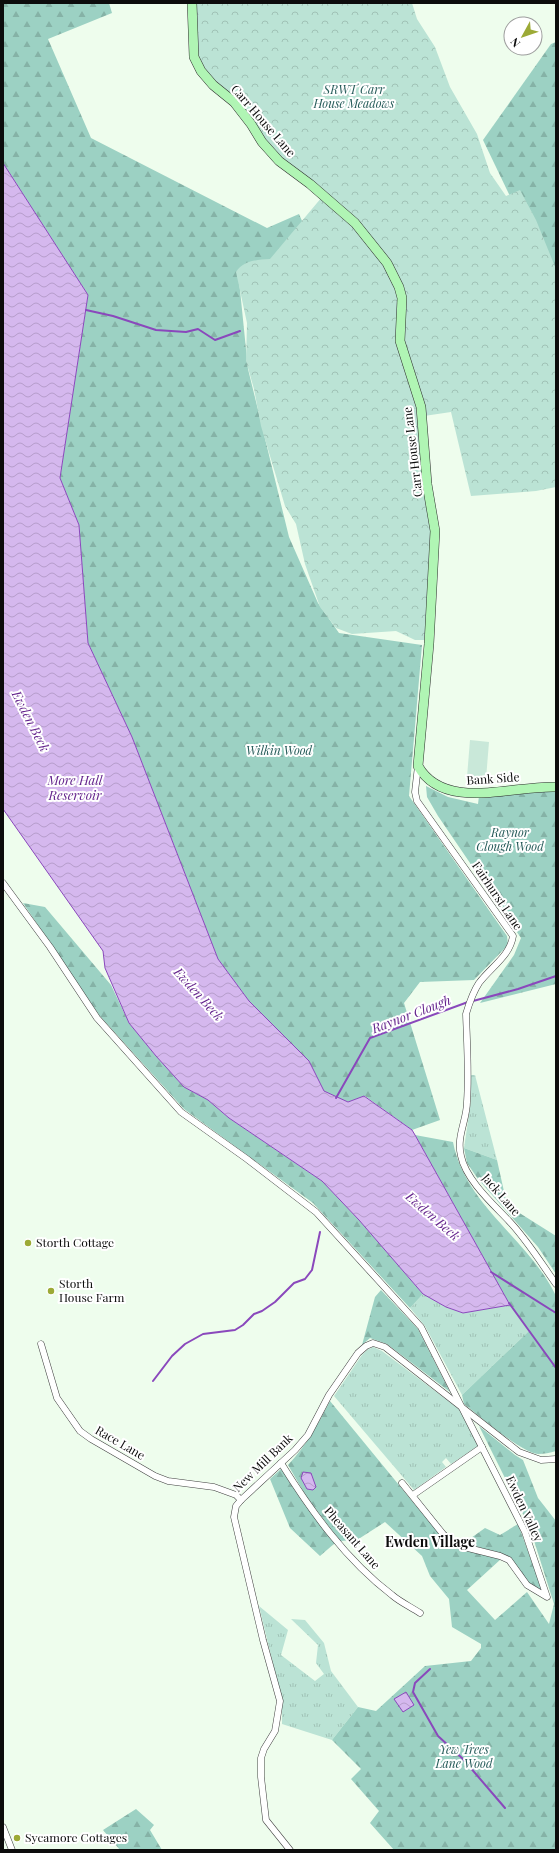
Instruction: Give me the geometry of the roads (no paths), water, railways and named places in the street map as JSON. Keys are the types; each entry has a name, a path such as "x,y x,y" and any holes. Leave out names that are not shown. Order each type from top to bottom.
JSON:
{"street":[{"name":"Carr House Lane","path":"192,3 194,57 201,72 213,85 234,102 251,124 262,142 279,162 310,184 355,223 387,263 402,298 400,341 421,407 427,484 435,531 418,766"},
{"name":"Bank Side","path":"418,766 424,776 432,783 463,793 479,794 544,786 556,787"},
{"name":"Fairhurst Lane","path":"418,766 415,792 417,801 513,936 512,946 479,984 469,1004 466,1014"},
{"name":"Ewden Valley","path":"3,883 50,947 97,1018 181,1112 247,1159 316,1212 394,1295 421,1327 525,1532 547,1597 527,1585 509,1560 500,1556 460,1546 451,1541 443,1534 402,1483"},
{"name":"Jack Lane","path":"466,1014 468,1103 460,1138 461,1156 471,1177 482,1193 509,1221 538,1257 556,1284"},
{"name":"New Mill Bank","path":"290,1850 266,1820 261,1758 264,1749 275,1731 280,1701 263,1640 234,1517 236,1506 295,1450 308,1435 329,1395 358,1353 366,1346 373,1343 385,1348 510,1446 527,1456 541,1460 556,1459"},
{"name":"Race Lane","path":"40,1344 57,1398 85,1435 155,1476 168,1480 214,1487 236,1495 241,1500"},
{"path":"413,1496 482,1447"},
{"name":"Pheasant Lane","path":"281,1463 300,1492 342,1547 392,1596 420,1613"},
{"path":"3,1827 12,1850"}],"water":[{"name":"More Hall Reservoir","path":"3,163 88,295 60,478 79,525 88,643 132,737 218,959 249,1001 309,1061 324,1091 348,1102 364,1096 412,1130 510,1305 463,1313 446,1307 423,1294 359,1220 322,1181 229,1118 208,1100 184,1087 129,1023 105,968 103,951 3,809"},
{"path":"303,1472 311,1473 316,1487 313,1490 307,1489 301,1478"},
{"path":"406,1692 414,1705 403,1712 394,1699"}],"waterway":[{"path":"86,310 113,316 156,330 186,332 198,329 215,340 240,331"},
{"name":"Raynor Clough","path":"473,1001 518,989 556,976"},
{"name":"Raynor Clough","path":"336,1098 370,1038 468,1002"},
{"path":"153,1381 172,1356 185,1344 203,1334 235,1330 243,1325 254,1314 262,1311 275,1302 294,1283 305,1279 312,1270 320,1232"},
{"name":"Ewden Beck","path":"491,1272 556,1313"},
{"name":"Ewden Beck","path":"509,1303 556,1368"},
{"path":"430,1669 415,1683 413,1692 438,1736 463,1759 505,1808"}],"place":[{"name":"Storth Cottage","path":"28,1243"},
{"name":"Storth House Farm","path":"51,1291"},
{"name":"Sycamore Cottages","path":"17,1838"}],"district":[{"name":"Ewden Village","path":"430,1542"}],"park label":[{"name":"SRWT Carr House Meadows","path":"354,97"},
{"name":"Wilkin Wood","path":"279,751"},
{"name":"Raynor Clough Wood","path":"510,840"},
{"name":"Yew Trees Lane Wood","path":"464,1757"}]}
